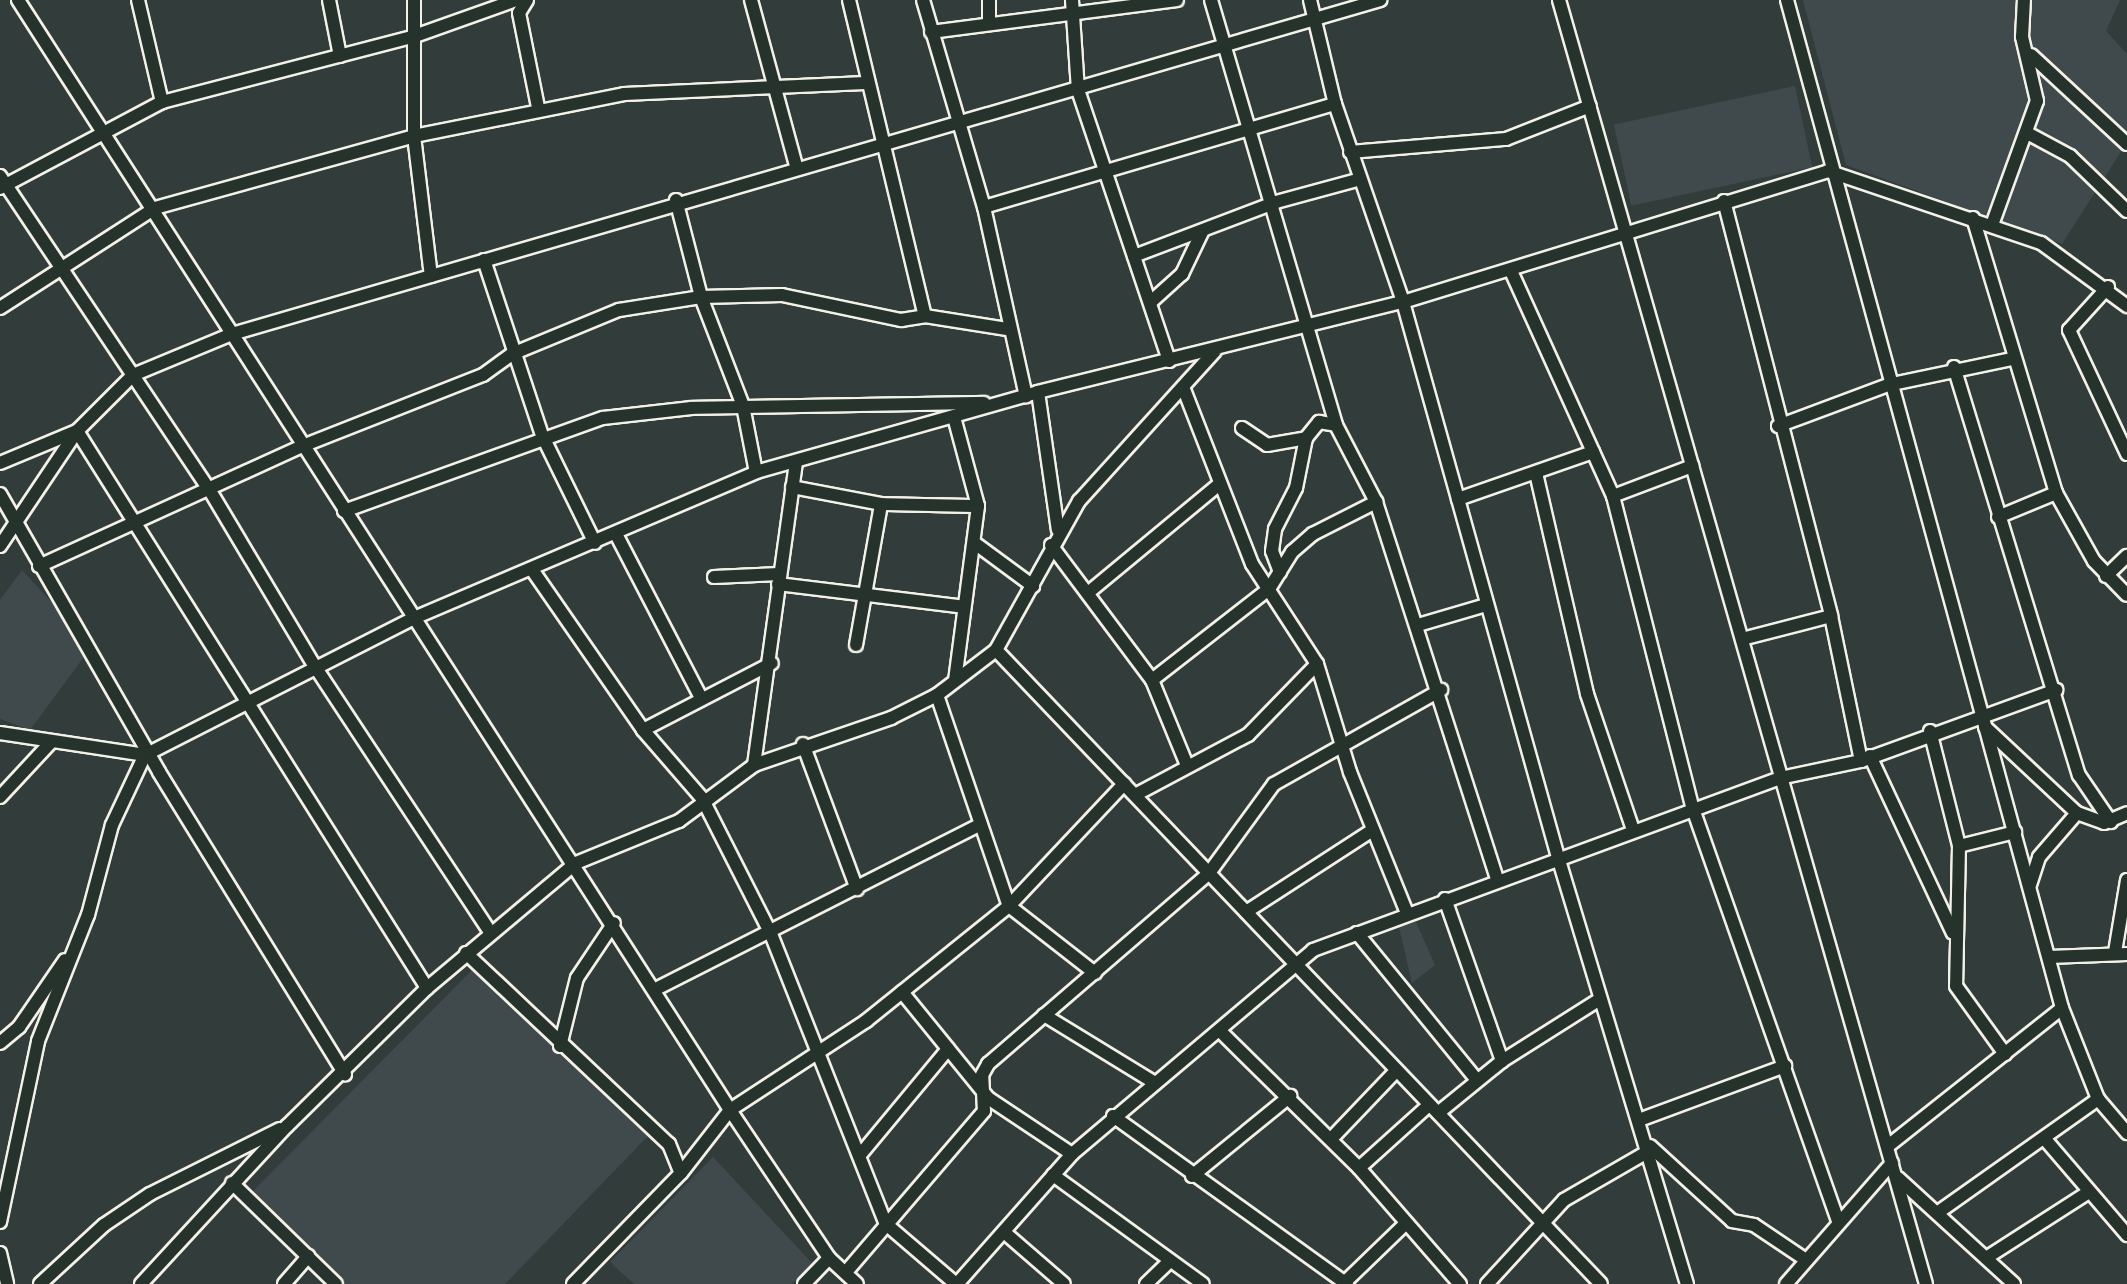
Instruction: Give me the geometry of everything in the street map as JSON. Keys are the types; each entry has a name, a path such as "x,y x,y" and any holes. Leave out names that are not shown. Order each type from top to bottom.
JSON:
{"street":[{"path":"18,0 306,445 412,619 614,922 730,1110 829,1258 856,1284"},
{"path":"138,0 162,102"},
{"path":"328,0 340,56"},
{"path":"414,0 414,136 430,276"},
{"path":"490,932 314,665 209,489 2,183 162,102 412,37 516,0"},
{"path":"527,0 519,13 538,106"},
{"path":"751,0 796,166"},
{"path":"848,0 865,83 883,140 925,316"},
{"path":"922,0 956,126 984,207 1007,329 1032,394 1058,530"},
{"path":"989,0 989,22"},
{"path":"1072,0 1078,90 1103,174 1154,300 1169,360"},
{"path":"931,32 989,22 1071,18 1177,0"},
{"path":"1211,0 1312,324 1336,425 1376,502 1441,690 1498,879"},
{"path":"1310,0 1335,104 1402,302 1558,857 1687,1284"},
{"path":"0,546 77,431 132,374 232,334 676,200 883,140 956,126 1380,0"},
{"path":"1559,0 1926,1284"},
{"path":"1786,0 1828,171 2062,1008 2098,1099 2127,1132"},
{"path":"1992,225 2030,134 2037,101 2030,54 2022,37 2024,0"},
{"path":"2030,54 2127,144"},
{"path":"2,301 155,208 414,136 538,106 774,84 865,83"},
{"path":"984,207 1335,104"},
{"path":"1350,152 1506,139 1590,106"},
{"path":"2030,134 2070,156 2127,211"},
{"path":"0,1222 6,1142 38,1041 78,942 112,826 146,754 247,699 412,619 756,472 796,464 1032,394 1402,302 1828,171 1992,225 2071,259 2127,306"},
{"path":"1134,256 1276,202 1358,180"},
{"path":"676,200 702,297 744,406 756,472"},
{"path":"1724,200 1778,426 1866,758 1954,936"},
{"path":"1972,218 2011,359 2056,493 2106,576 2127,595"},
{"path":"1154,300 1182,274 1202,232"},
{"path":"484,260 542,435 595,543"},
{"path":"1511,271 1613,496 1693,809 1838,1220"},
{"path":"2108,287 2068,330 2127,454"},
{"path":"39,566 306,445 483,376 512,354 619,310 702,297 782,295 901,320 925,316 1007,329"},
{"path":"141,1284 287,1126 345,1074 427,988 576,863 672,824 702,798 754,765 804,744 891,718 936,695 996,650 1034,586 1058,530 1221,346"},
{"path":"1778,426 1888,384 1954,367 2011,359"},
{"path":"1954,367 2079,775 2110,822"},
{"path":"1183,387 1217,486 1270,590 1317,664 1371,831 1407,913"},
{"path":"344,512 542,435 603,418 744,406 1005,403"},
{"path":"954,417 978,506 955,680"},
{"path":"1280,572 1272,552 1275,529 1296,488 1306,438 1319,422 1336,425"},
{"path":"1242,428 1267,445 1306,438"},
{"path":"0,463 77,431"},
{"path":"77,431 427,988"},
{"path":"1458,499 1593,452"},
{"path":"754,765 772,663 778,579 796,464"},
{"path":"1613,496 1692,466"},
{"path":"1536,473 1587,694 1632,830"},
{"path":"1089,592 1217,486"},
{"path":"792,487 881,504 978,506"},
{"path":"1998,517 2056,493"},
{"path":"0,494 146,754 345,1074"},
{"path":"1152,680 1270,590 1280,572 1313,534 1376,502"},
{"path":"856,645 881,504"},
{"path":"616,534 700,696"},
{"path":"976,544 1034,586"},
{"path":"1051,545 1152,680 1186,763"},
{"path":"2106,576 2127,556"},
{"path":"533,570 643,730 702,798 771,934 886,1224 956,1284 1072,1154 1113,1116 1222,1033 1293,965 1407,913 1632,830 1780,778 1866,758 1930,731 1981,720 2056,690"},
{"path":"714,577 778,579 964,607"},
{"path":"1418,625 1486,605"},
{"path":"1742,639 1831,616"},
{"path":"996,650 1601,1284"},
{"path":"643,730 700,696 772,663"},
{"path":"573,1284 681,1173 730,1110 820,1053 1010,906 1130,790 1248,735 1317,664"},
{"path":"846,1272 988,1098 983,1070 1209,873 1274,784 1344,739 1441,690"},
{"path":"936,695 977,826 1010,906 1095,973"},
{"path":"1981,720 2078,814 2110,822 2127,813"},
{"path":"1930,731 1960,846 1954,936 1959,998 2004,1054"},
{"path":"0,733 146,754"},
{"path":"0,797 52,741"},
{"path":"804,744 858,888"},
{"path":"2029,886 2040,857 2078,814"},
{"path":"654,990 771,934 977,826"},
{"path":"1246,912 1371,831"},
{"path":"1960,846 2015,832"},
{"path":"2049,958 2121,953 2127,880"},
{"path":"1445,899 1502,1060"},
{"path":"560,1046 577,978 614,922"},
{"path":"1357,933 1477,1080"},
{"path":"0,1043 18,1027 78,942"},
{"path":"466,952 560,1046 669,1144 681,1173"},
{"path":"902,992 988,1098 1072,1154"},
{"path":"1358,1168 1502,1060 1600,1000"},
{"path":"1888,1146 2062,1008"},
{"path":"1044,1014 1155,1083"},
{"path":"1222,1033 1290,1096 1460,1284"},
{"path":"860,1155 948,1050"},
{"path":"1639,1120 1785,1066"},
{"path":"1330,1139 1395,1072"},
{"path":"1192,1176 1290,1096"},
{"path":"1940,1212 2098,1099"},
{"path":"1113,1116 1345,1283 1404,1225"},
{"path":"40,1284 104,1225 150,1194 287,1126"},
{"path":"2044,1138 2127,1235"},
{"path":"1488,1284 1564,1200 1648,1147"},
{"path":"1648,1147 1732,1222 1754,1225 1804,1263 1807,1284"},
{"path":"1786,1284 1838,1220 1895,1170"},
{"path":"1895,1170 2014,1284"},
{"path":"1053,1175 1203,1284"},
{"path":"232,1183 336,1284"},
{"path":"1986,1258 2089,1192"},
{"path":"1004,1232 1064,1284"},
{"path":"0,1253 7,1284"},
{"path":"284,1284 308,1256"},
{"path":"804,1284 829,1258"},
{"path":"1146,1284 1170,1261"}],"shaded area":[{"path":"1803,0 2120,0 2106,31 2127,54 2127,142 2062,244 1846,165"},
{"path":"1795,86 1812,167 1631,206 1614,124"},
{"path":"22,570 92,646 30,730 0,719 0,600"},
{"path":"1416,922 1435,965 1412,983 1399,927"},
{"path":"472,970 648,1136 505,1284 345,1284 251,1193"},
{"path":"713,1157 812,1263 792,1284 634,1284 610,1262"}]}
